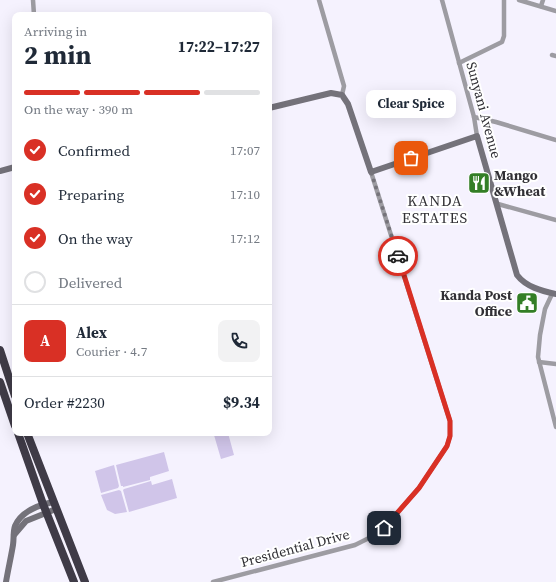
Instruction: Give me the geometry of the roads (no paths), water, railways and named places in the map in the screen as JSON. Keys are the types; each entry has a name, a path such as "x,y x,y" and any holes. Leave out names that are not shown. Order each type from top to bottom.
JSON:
{"highway":[{"path":"0,350 12,387"},
{"path":"0,382 12,417"},
{"path":"19,436 74,582"},
{"path":"28,436 85,582"}],"street":[{"path":"33,0 34,12"},
{"path":"272,107 331,93 342,95 344,86 319,0"},
{"name":"Sunyani Avenue","path":"442,0 474,117 477,136 498,204 517,275 524,283 534,288 554,294"},
{"path":"459,63 502,42 504,36 504,0"},
{"path":"520,0 556,11"},
{"path":"541,6 543,0"},
{"name":"Presidential Drive","path":"213,582 355,545 375,535 384,528 419,488 447,446 450,436 450,421 371,172 348,104 342,95"},
{"path":"474,117 556,140"},
{"path":"371,172 477,136"},
{"path":"0,171 12,168"},
{"path":"498,204 556,220"},
{"path":"554,294 545,310 539,346 539,362 556,427"},
{"path":"539,362 556,364"},
{"path":"6,582 14,535 26,521 45,508 54,505"}],"place":[{"name":"Clear Spice","path":"411,158"},
{"name":"Mango &Wheat","path":"479,183"},
{"name":"Kanda Post Office","path":"527,303"}],"district":[{"name":"KANDA ESTATES","path":"435,210"}]}
